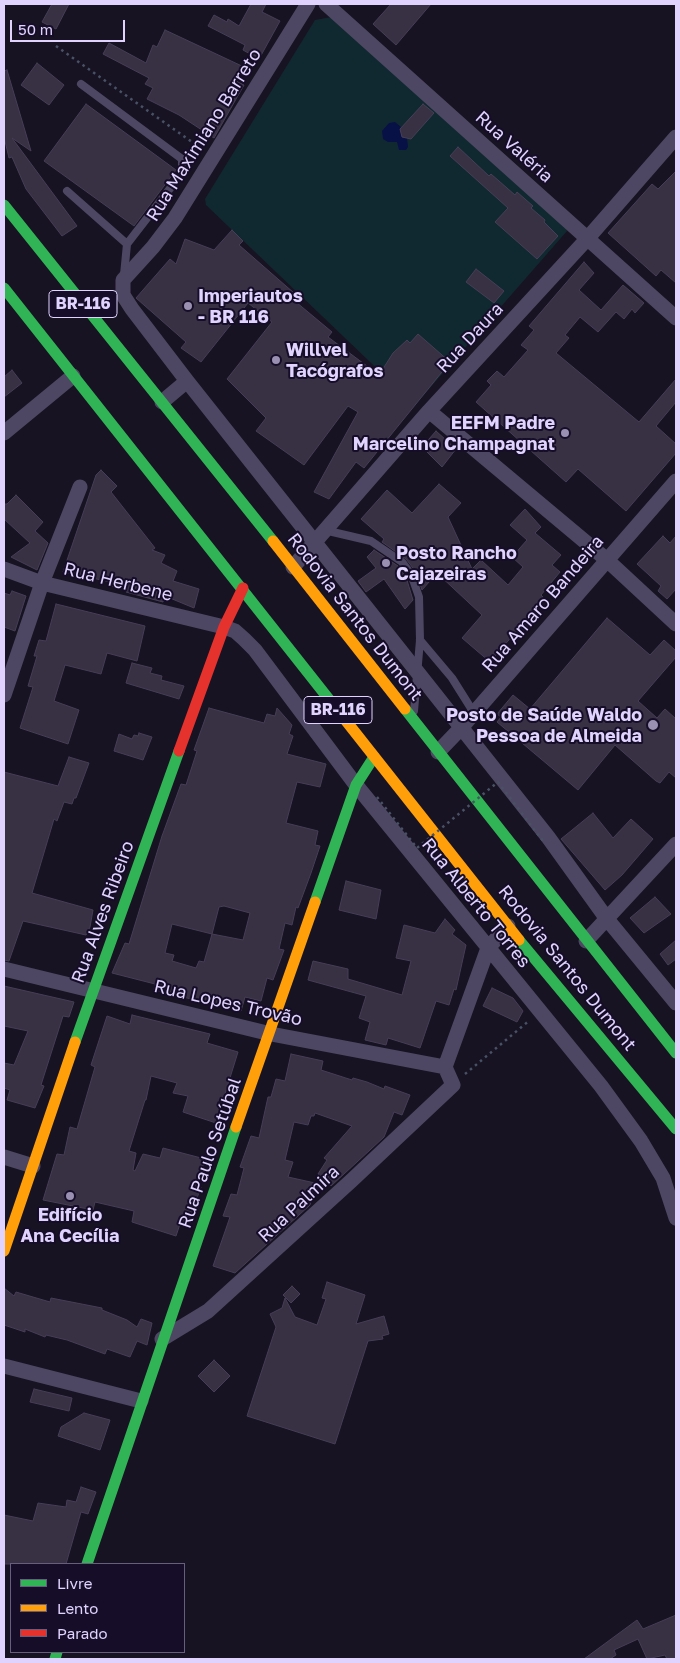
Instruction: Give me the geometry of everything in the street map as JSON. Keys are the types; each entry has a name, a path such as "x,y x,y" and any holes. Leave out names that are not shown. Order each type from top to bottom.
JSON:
{"main road":[{"name":"Rodovia Santos Dumont","path":"4,205 293,567 676,1053"},
{"name":"Rodovia Santos Dumont","path":"4,288 243,588 508,926 676,1129"},
{"name":"Rua Alves Ribeiro","path":"4,1250 93,990 224,627 243,588"},
{"name":"Rua Paulo Setúbal","path":"87,1563 162,1339 271,1034 356,785 374,757"}],"street":[{"name":"Rua Maximiano Barreto","path":"123,280 163,235 214,158 308,4"},
{"name":"Rua Valéria","path":"326,4 676,318"},
{"name":"Rua Daura","path":"293,567 429,411 587,239 676,137"},
{"path":"123,280 123,295 187,381 319,535 461,728 548,837 606,919 676,1003"},
{"path":"4,433 73,376"},
{"path":"162,402 187,381"},
{"path":"429,411 607,560 676,624"},
{"name":"Rua Amaro Bandeira","path":"438,752 676,481"},
{"path":"4,695 42,582 80,487"},
{"name":"Rua Herbene","path":"4,569 42,582 224,627"},
{"name":"Rua Alberto Torres","path":"224,627 235,631 255,650 356,785 600,1086 641,1141 663,1178 676,1218"},
{"path":"586,941 676,844"},
{"path":"453,1085 445,1067 488,948 508,926"},
{"name":"Rua Lopes Trovão","path":"4,970 271,1034 445,1067"},
{"name":"Rua Palmira","path":"162,1339 208,1311 351,1182 453,1085"},
{"path":"5,1160 33,1166"},
{"path":"4,1366 142,1401"}],"lane":[{"path":"81,84 182,159 182,173 127,244 123,280"},
{"path":"67,191 127,244"},
{"path":"319,535 365,538 402,562 411,574 419,597 420,640 414,720"},
{"path":"420,640 452,678 474,713"}],"path":[{"path":"56,46 214,158"},
{"path":"376,797 417,848 498,782 543,841"},
{"path":"453,1085 541,1011"}],"shaded area":[{"path":"332,17 565,223 567,231 415,405 206,205 205,199 315,20"},
{"path":"395,122 401,127 402,137 407,138 408,147 406,150 399,150 397,142 388,142 383,139 382,131 389,123"}],"building":[{"path":"52,4 69,4 56,29 42,22"},
{"path":"251,4 266,4 262,12 280,21 259,59 243,50 245,45 208,26 214,15 227,22 228,19 239,26"},
{"path":"391,4 431,4 396,45 373,24"},
{"path":"165,30 244,67 236,81 244,85 214,138 179,115 147,99 153,88 145,84 149,78 103,54 109,43 146,63 153,45 157,47"},
{"path":"37,63 64,85 49,105 21,85"},
{"path":"7,70 31,151 12,138 77,226 62,236 26,189 12,157 9,158 4,137 4,71"},
{"path":"86,104 176,170 134,226 44,161"},
{"path":"423,104 434,113 411,139 402,137 400,129"},
{"path":"458,147 489,176 491,174 515,195 517,192 533,206 531,208 545,220 544,222 558,236 537,259 495,222 508,208 450,156"},
{"path":"676,171 676,283 661,270 656,276 608,233 652,184 658,189"},
{"path":"232,230 243,241 239,245 294,293 290,297 332,332 328,337 379,375 393,353 407,340 410,343 418,334 450,362 364,468 356,462 329,499 314,492 358,412 348,406 304,465 256,431 266,418 227,379 272,322 248,303 201,362 181,348 186,342 136,298 170,259 176,264 185,239 214,250"},
{"name":"EEFM Padre Marcelino Champagnat","path":"584,262 594,273 579,290 601,310 623,285 644,303 635,313 632,309 624,319 616,312 598,332 580,317 565,335 569,338 556,353 639,422 676,379 676,402 656,426 676,444 676,453 626,511 578,469 566,482 476,402 491,385 487,381 497,371 504,377 528,350 521,345 534,330 529,326"},
{"path":"476,269 504,291 494,303 466,282"},
{"path":"12,370 22,383 4,397 4,377"},
{"path":"436,431 456,449 442,467 422,447"},
{"path":"101,470 117,486 111,492 155,548 152,550 165,555 161,563 177,571 173,581 199,589 194,608 165,596 163,602 126,592 127,590 111,586 111,582 63,572 96,475"},
{"path":"439,484 461,503 448,517 472,569 481,560 508,585 523,567 512,557 527,540 510,525 525,509 541,527 535,533 561,555 552,565 560,572 541,595 544,598 526,620 530,624 518,638 514,634 490,662 462,638 482,615 437,573 422,590 416,572 406,559 382,542 384,539 361,519 387,490 412,513"},
{"path":"16,495 43,522 35,531 48,543 37,570 11,557 30,543 4,519 4,504 7,504"},
{"path":"663,536 670,543 676,536 676,589 667,599 658,591 661,586 637,564"},
{"path":"374,550 398,566 406,577 413,600 405,609 384,579 366,592 358,581 376,568 367,557"},
{"path":"12,591 26,596 15,631 4,627 4,593 10,595"},
{"path":"56,604 145,626 137,661 107,653 101,674 65,665 54,701 79,710 68,744 20,728 33,687 28,686 37,656 34,656 39,640 46,641"},
{"path":"607,618 650,655 664,640 676,651 676,657 638,701 657,718 665,709 676,719 676,778 669,772 660,783 656,781 615,745 578,790 497,722 501,717 497,714 513,695 530,709"},
{"path":"132,663 152,668 150,673 162,676 161,680 184,686 179,699 126,683"},
{"path":"209,708 264,723 267,714 275,716 277,708 292,725 289,734 293,736 287,754 326,764 320,787 297,782 286,823 318,831 315,845 320,846 298,908 296,907 292,925 285,923 279,949 284,950 273,980 267,978 261,1001 245,997 241,1011 154,990 155,984 112,973 125,943 129,944 162,836 181,784 186,785 197,751 194,750","holes":["224,906 250,913 243,940 212,934 219,907","172,924 212,934 204,962 199,961 196,968 172,961 174,955 165,953"]},
{"path":"139,733 152,737 143,760 114,751 119,734 132,739 134,735 138,736"},
{"path":"69,757 89,763 76,798 74,798 72,804 64,802 57,821 54,819 32,893 93,910 90,927 86,935 23,921 9,961 4,960 4,772 58,786"},
{"path":"593,813 613,838 631,819 653,839 622,875 605,890 561,839"},
{"path":"346,881 381,890 376,919 339,910"},
{"path":"655,897 671,914 644,933 630,918"},
{"path":"445,919 455,930 452,934 466,945 456,990 454,989 449,1005 436,1001 420,1048 388,1038 386,1045 365,1040 370,1022 359,1018 366,996 308,980 313,961 348,969 348,979 402,995 411,961 396,958 404,925 435,933"},
{"path":"676,940 676,959 668,965 660,954"},
{"path":"4,986 74,1002 69,1017 63,1016 41,1085 44,1086 35,1108 7,1100 10,1090 4,1088 4,1063 14,1065 28,1031 4,1026"},
{"path":"492,988 513,998 523,1011 517,1022 483,1006"},
{"path":"132,1015 210,1034 207,1043 238,1052 216,1123 183,1112 188,1096 173,1093 177,1083 151,1076 146,1100 129,1151 136,1153 133,1170 135,1171 143,1154 160,1158 163,1148 205,1159 197,1187 201,1187 188,1223 181,1221 176,1236 132,1222 134,1211 95,1202 93,1210 43,1200 57,1154 64,1155 70,1127 77,1129 95,1067 91,1065 107,1016 130,1024"},
{"path":"291,1054 323,1061 321,1070 352,1080 353,1078 367,1082 384,1089 385,1086 410,1095 402,1115 394,1112 384,1137 331,1186 318,1174 327,1160 324,1158 352,1126 315,1113 314,1116 311,1116 308,1125 294,1122 285,1160 293,1162 288,1177 315,1183 310,1205 235,1273 213,1266 230,1217 223,1216 231,1194 237,1195 244,1168 240,1167 251,1136 259,1138 268,1097 271,1097 276,1079 285,1081"},
{"path":"327,1282 365,1295 356,1324 384,1316 389,1334 382,1336 383,1339 368,1341 335,1444 247,1416 276,1327 270,1314 282,1308 285,1298 295,1317 317,1325 326,1299 322,1298"},
{"path":"292,1286 300,1294 291,1303 283,1295"},
{"path":"4,1288 14,1296 16,1292 50,1302 51,1298 102,1308 102,1310 127,1320 137,1327 141,1319 152,1323 147,1345 137,1341 130,1357 107,1349 105,1354 67,1340 46,1335 45,1337 25,1329 25,1332 4,1325"},
{"path":"214,1360 230,1376 214,1392 198,1376"},
{"path":"34,1389 72,1398 69,1411 30,1402"},
{"path":"84,1413 110,1420 100,1450 58,1436 61,1427"},
{"path":"81,1487 96,1492 88,1514 81,1512 66,1563 4,1564 4,1515 33,1521 38,1503 66,1507 67,1500 76,1502"},
{"path":"676,1615 676,1659 667,1659 665,1655 647,1659 638,1639 614,1650 616,1655 610,1659 584,1659 637,1620 643,1629"}],"traffic: fast":[{"path":"4,205 273,541"},
{"path":"4,288 339,712"},
{"path":"405,709 676,1053"},
{"path":"75,1042 179,751"},
{"path":"315,902 356,785 374,757"},
{"path":"519,940 676,1129"},
{"path":"87,1563 236,1127"},
{"path":"55,1659 57,1653"}],"traffic: slow":[{"path":"273,541 405,709"},
{"path":"339,712 519,940"},
{"path":"236,1127 315,902"},
{"path":"4,1251 75,1042"}],"traffic: jam":[{"path":"179,751 224,627 243,588"}],"place":[{"name":"Imperiautos - BR 116","path":"188,306"},
{"name":"Willvel Tacógrafos","path":"276,360"},
{"name":"EEFM Padre Marcelino Champagnat","path":"565,433"},
{"name":"Posto Rancho Cajazeiras","path":"386,563"},
{"name":"Posto de Saúde Waldo Pessoa de Almeida","path":"653,725"},
{"name":"Edifício Ana Cecília","path":"70,1196"}]}
